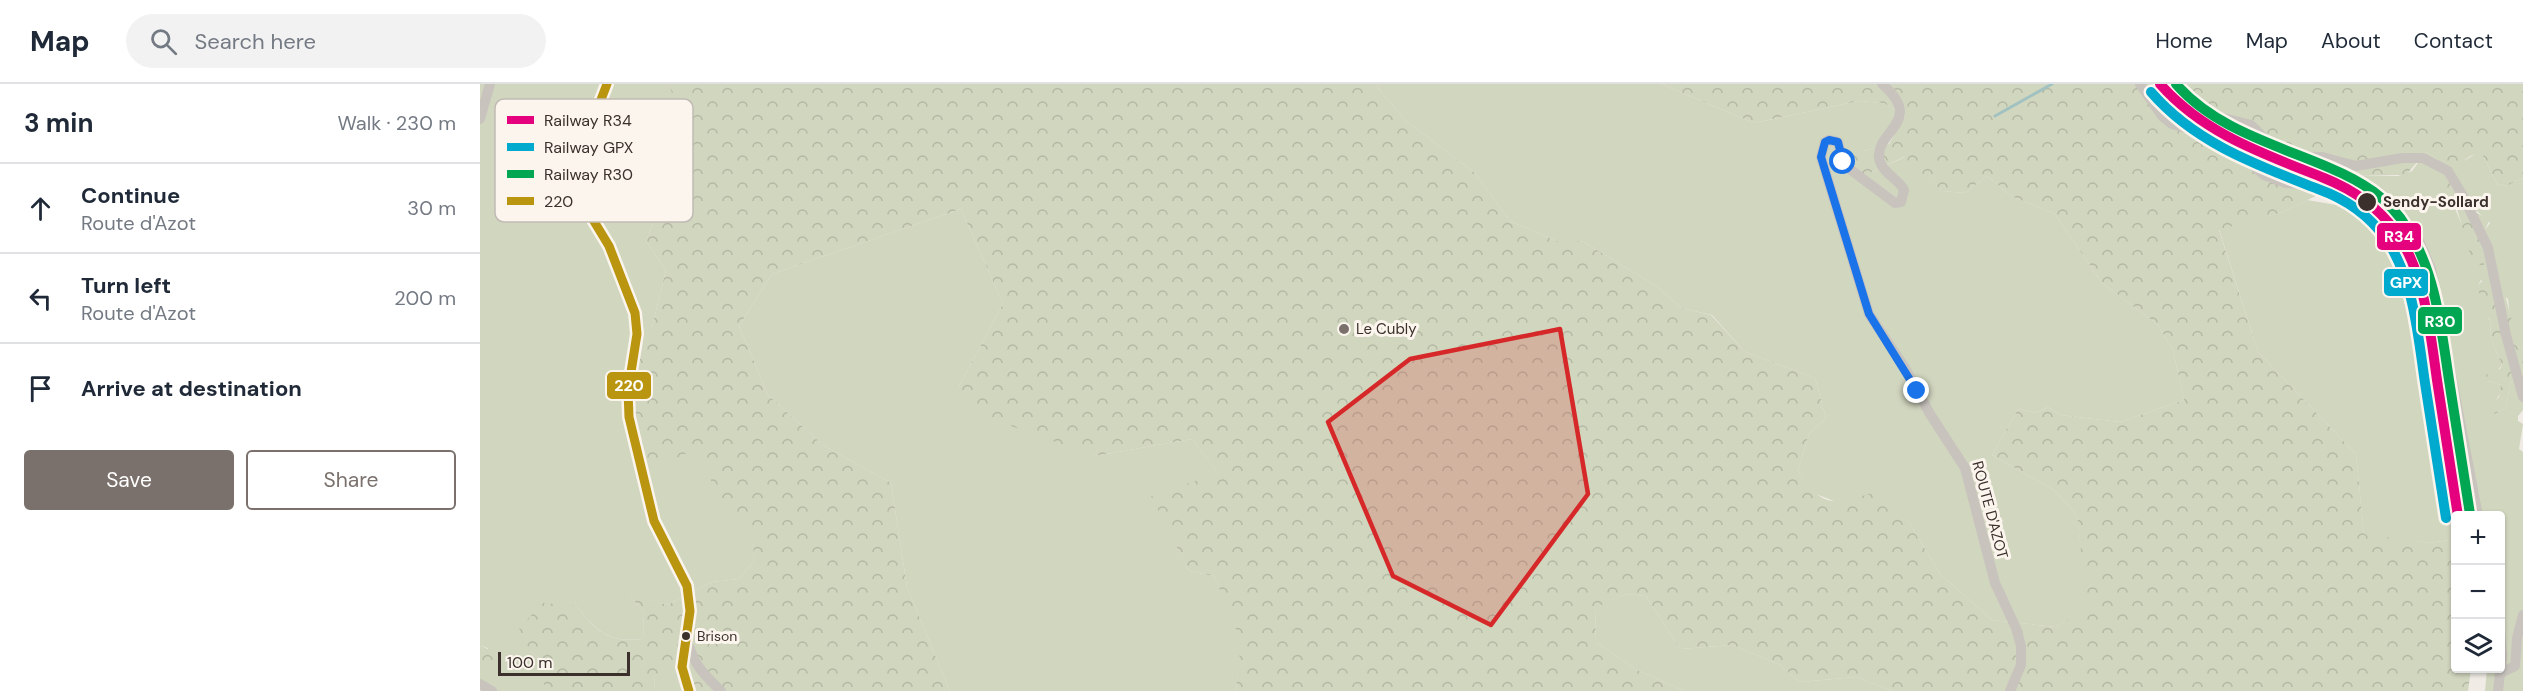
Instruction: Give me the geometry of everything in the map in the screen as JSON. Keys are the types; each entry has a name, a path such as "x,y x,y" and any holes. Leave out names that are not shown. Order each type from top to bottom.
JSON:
{"street":[{"path":"480,120 490,84"},
{"path":"601,99 607,84"},
{"name":"ROUTE D'AZOT","path":"1882,84 1894,97 1900,114 1896,128 1881,147 1879,157 1884,170 1901,185 1904,194 1901,202 1895,202 1847,167 1843,162 1838,142 1829,140 1825,142 1821,157 1869,314 1905,368 1930,414 1965,468 1995,583 2016,628 2021,646 2021,665 2010,691"},
{"path":"2143,87 2177,114 2187,117 2204,113 2252,125 2279,153 2288,158 2322,158 2356,166 2402,158 2423,158 2448,171 2488,248 2506,335 2523,397"},
{"path":"2143,87 2162,116 2172,124 2210,135 2228,144 2264,175 2286,183 2321,185 2384,210 2398,218 2419,242 2431,269 2477,511"},
{"path":"594,222 609,246 634,313 636,342 628,391 631,428 654,521 687,586 690,611 682,667 689,691"},
{"path":"2505,671 2515,666 2517,638 2523,615"},
{"path":"685,637 693,662 720,691"},
{"path":"2498,691 2501,673"},
{"path":"480,684 492,691"}],"highlighted area":[{"path":"1560,329 1588,494 1491,625 1393,576 1328,422 1410,359"}],"green space":[{"path":"480,84 668,84 673,92 667,99 495,99 495,222 654,222 646,241 666,270 652,327 736,511 753,525 754,561 739,579 712,582 667,605 629,595 644,612 643,639 621,639 605,634 591,623 577,606 530,651 544,661 544,691 480,691 488,648 480,646"},
{"path":"668,84 1375,84 1406,121 1475,173 1510,221 1557,241 1582,241 1658,287 1681,308 1711,315 1745,352 1815,378 1826,418 1809,434 1798,470 1821,497 1838,501 1872,493 1909,522 1940,574 1992,620 2056,627 2087,605 2077,515 2054,490 1992,455 2018,409 2036,413 2048,407 2060,415 2120,422 2184,400 2173,350 2157,324 2102,283 2055,214 2011,196 1987,176 1965,193 1942,191 1904,157 1872,172 1836,178 1835,170 1841,140 1863,151 1889,144 1905,116 1884,103 1858,101 1754,123 1661,84 2154,84 2159,93 2190,120 2203,125 2269,165 2336,186 2283,212 2219,230 2258,352 2356,454 2364,534 2430,543 2451,540 2451,673 2470,673 2468,691 1893,691 1856,677 1800,682 1778,664 1732,645 1680,649 1646,596 1626,594 1595,608 1596,642 1637,670 1685,691 1236,691 1241,641 1214,576 1189,571 1151,496 1218,473 1192,439 1095,456 977,414 959,386 1003,304 961,209 772,274 739,326 768,395 823,445 891,483 907,587 950,691 683,691 668,665 655,676 654,691 544,691 544,661 530,651 519,628 543,603 577,606 604,634 621,639 643,639 644,612 628,594 667,605 712,582 739,579 754,561 752,525 717,497 703,459 704,445 643,474 630,397 638,337 652,327 666,270 646,241 654,222 693,222 693,99 666,99 672,92"},
{"path":"1375,84 1661,84 1754,123 1858,101 1884,103 1905,116 1888,144 1863,151 1872,172 1905,157 1942,191 1965,193 1987,176 2011,196 2055,214 2102,283 2157,324 2173,350 2184,400 2120,422 2060,415 2048,407 2036,413 2018,409 1992,455 2054,490 2077,515 2088,605 2056,627 1992,620 1940,574 1909,522 1839,503 1811,492 1798,470 1809,434 1826,418 1815,378 1745,352 1712,315 1681,308 1658,287 1582,241 1557,241 1510,221 1475,173 1406,121"},
{"path":"2171,84 2523,84 2523,178 2506,186 2497,184 2482,154 2471,156 2458,168 2451,169 2426,152 2406,175 2358,175 2345,182 2331,173 2293,163 2277,156 2199,110"},
{"path":"2426,152 2451,169 2475,154 2482,154 2497,184 2506,186 2523,178 2523,350 2513,343 2508,299 2481,280 2478,285 2488,318 2491,321 2490,337 2502,365 2488,381 2501,385 2502,390 2495,402 2495,414 2506,408 2510,384 2523,373 2523,410 2518,416 2518,421 2523,424 2519,449 2523,452 2523,691 2485,691 2487,673 2505,673 2505,511 2460,511 2425,279 2409,243 2392,220 2345,182 2358,175 2398,176 2412,171","holes":["2452,201 2478,212 2490,223 2469,243"]},
{"path":"2457,180 2464,188 2465,208 2490,219 2485,230 2487,258 2483,266 2472,261 2456,206 2446,198 2447,182"},
{"path":"2307,200 2372,211 2391,244 2407,281 2426,399 2446,458 2452,511 2451,540 2430,543 2364,535 2356,454 2258,352 2219,229 2283,212"},
{"path":"961,209 1003,304 959,386 1095,456 1192,439 1219,474 1152,496 1189,571 1214,576 1242,641 1236,691 950,691 907,587 891,483 823,445 768,395 739,326 772,274"},
{"path":"2485,278 2504,291 2514,329 2513,343 2523,350 2523,373 2510,384 2506,408 2495,414 2489,408 2499,397 2501,385 2488,381 2486,376 2488,370 2500,369 2502,365 2490,337 2491,321 2481,309 2478,285"},
{"path":"1626,594 1646,596 1680,649 1732,645 1778,664 1800,682 1856,677 1893,691 1685,691 1637,670 1596,642 1595,607"},
{"path":"480,646 492,652 498,661 497,671 490,682 480,682"},
{"path":"668,664 683,691 654,691 655,676"}],"waterway":[{"path":"1995,116 2052,84"}],"rail line":[{"name":"R34","path":"2160,84 2196,116 2236,141 2335,183 2355,194 2381,214 2396,232 2414,266 2425,303 2457,511"},
{"name":"R30","path":"2176,84 2192,100 2228,124 2341,173 2363,185 2383,199 2400,217 2425,263 2436,301 2470,511"},
{"name":"GPX","path":"2151,92 2168,110 2207,139 2228,151 2347,203 2372,222 2386,239 2403,272 2409,290 2417,328 2446,518"}],"transit line":[{"name":"220","path":"601,99 607,84"},
{"name":"220","path":"594,222 609,246 635,313 637,334 628,391 629,417 654,521 687,586 690,611 682,667 689,691"}],"place":[{"name":"Sendy-Sollard","path":"2367,202"},
{"name":"Le Cubly","path":"1344,329"},
{"name":"Brison","path":"686,636"}],"route":[{"path":"1843,162 1838,142 1829,140 1825,142 1820,151 1821,157 1869,314 1897,354 1917,391"}]}
